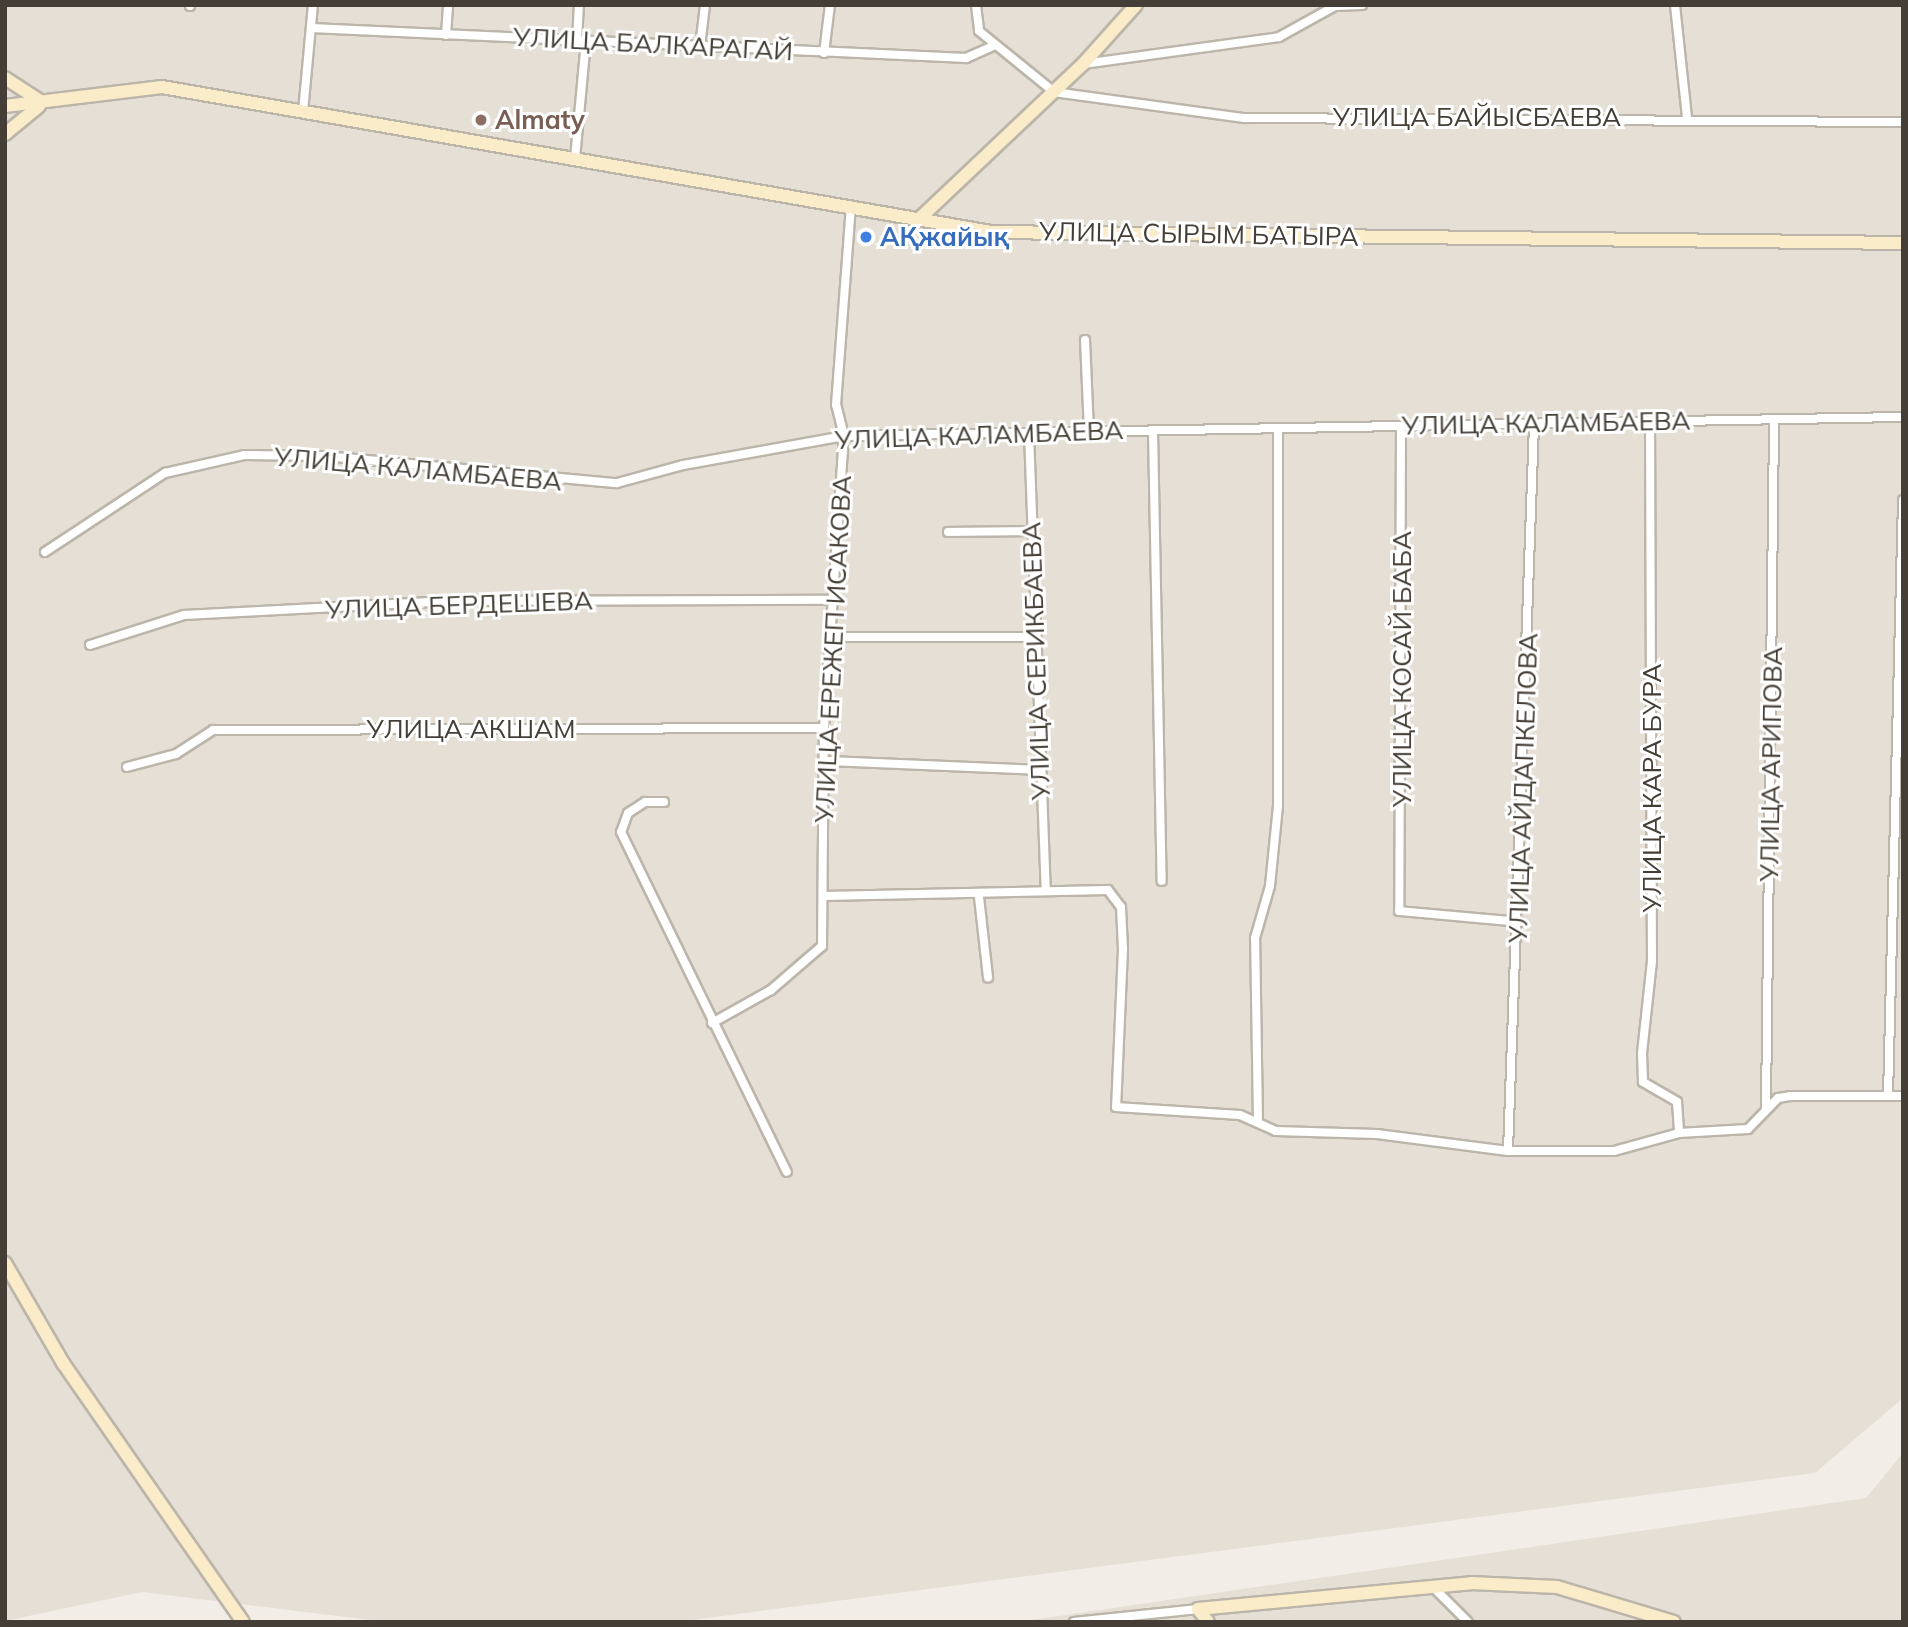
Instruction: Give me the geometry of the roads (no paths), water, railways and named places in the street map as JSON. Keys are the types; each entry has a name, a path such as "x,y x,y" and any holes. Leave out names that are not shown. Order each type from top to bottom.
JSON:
{"street":[{"path":"303,112 313,5"},
{"path":"446,35 448,5"},
{"path":"575,159 581,41 579,5"},
{"path":"700,47 705,5"},
{"path":"824,52 830,5"},
{"path":"976,5 979,31 993,46 1054,92"},
{"path":"919,219 1083,64 1136,5"},
{"path":"1083,64 1279,37 1335,6 1362,5"},
{"path":"1675,5 1687,117"},
{"name":"УЛИЦА БАЛКАРАГАЙ","path":"311,28 966,58 993,46"},
{"path":"5,78 47,101"},
{"name":"УЛИЦА СЫРЫМ БАТЫРА","path":"5,106 162,87 991,232 1903,243"},
{"name":"УЛИЦА БАЙЫСБАЕВА","path":"1054,92 1244,118 1687,117 1903,122"},
{"path":"5,134 30,109 47,101"},
{"name":"УЛИЦА ЕРЕЖЕП ИСАКОВА","path":"712,1023 771,990 822,946 826,761 824,728 844,436 836,405 851,207"},
{"path":"1085,340 1089,432"},
{"name":"УЛИЦА КАЛАМБАЕВА","path":"45,552 165,473 244,455 324,456 617,483 683,465 844,436 1903,417"},
{"name":"УЛИЦА АРИПОВА","path":"1766,1108 1774,419"},
{"name":"УЛИЦА КАРА БУРА","path":"1650,421 1652,961 1642,1053 1643,1082 1678,1102 1679,1133"},
{"name":"УЛИЦА АЙДАПКЕЛОВА","path":"1508,1151 1519,922 1534,424"},
{"name":"УЛИЦА КОСАЙ БАБА","path":"1401,426 1399,911 1519,922"},
{"path":"1258,1122 1255,938 1270,886 1278,806 1278,428"},
{"path":"1153,430 1162,881"},
{"name":"УЛИЦА СЕРИКБАЕВА","path":"1029,433 1038,770 1046,890"},
{"path":"1888,1096 1903,500"},
{"path":"948,532 1032,531"},
{"name":"УЛИЦА БЕРДЕШЕВА","path":"90,645 184,615 455,601 833,600"},
{"path":"830,637 1035,637"},
{"name":"УЛИЦА АКШАМ","path":"127,767 176,754 213,730 824,728"},
{"path":"826,761 1038,770"},
{"path":"664,802 645,802 628,813 621,832 787,1172"},
{"path":"824,896 979,897 1097,887 1117,897 1121,908 1124,1004 1116,1107 1240,1115 1276,1131 1377,1134 1508,1151 1614,1151 1679,1133 1748,1129 1766,1108 1790,1096 1903,1096"},
{"path":"979,897 988,977"},
{"path":"5,1263 63,1363 243,1622"},
{"path":"1074,1622 1436,1590 1471,1583 1557,1587 1674,1622"},
{"path":"1436,1590 1468,1622"},
{"path":"1198,1609 1208,1622"}],"place":[{"name":"Аlmaty","path":"481,120"},
{"name":"АҚжайық","path":"866,237"}]}
